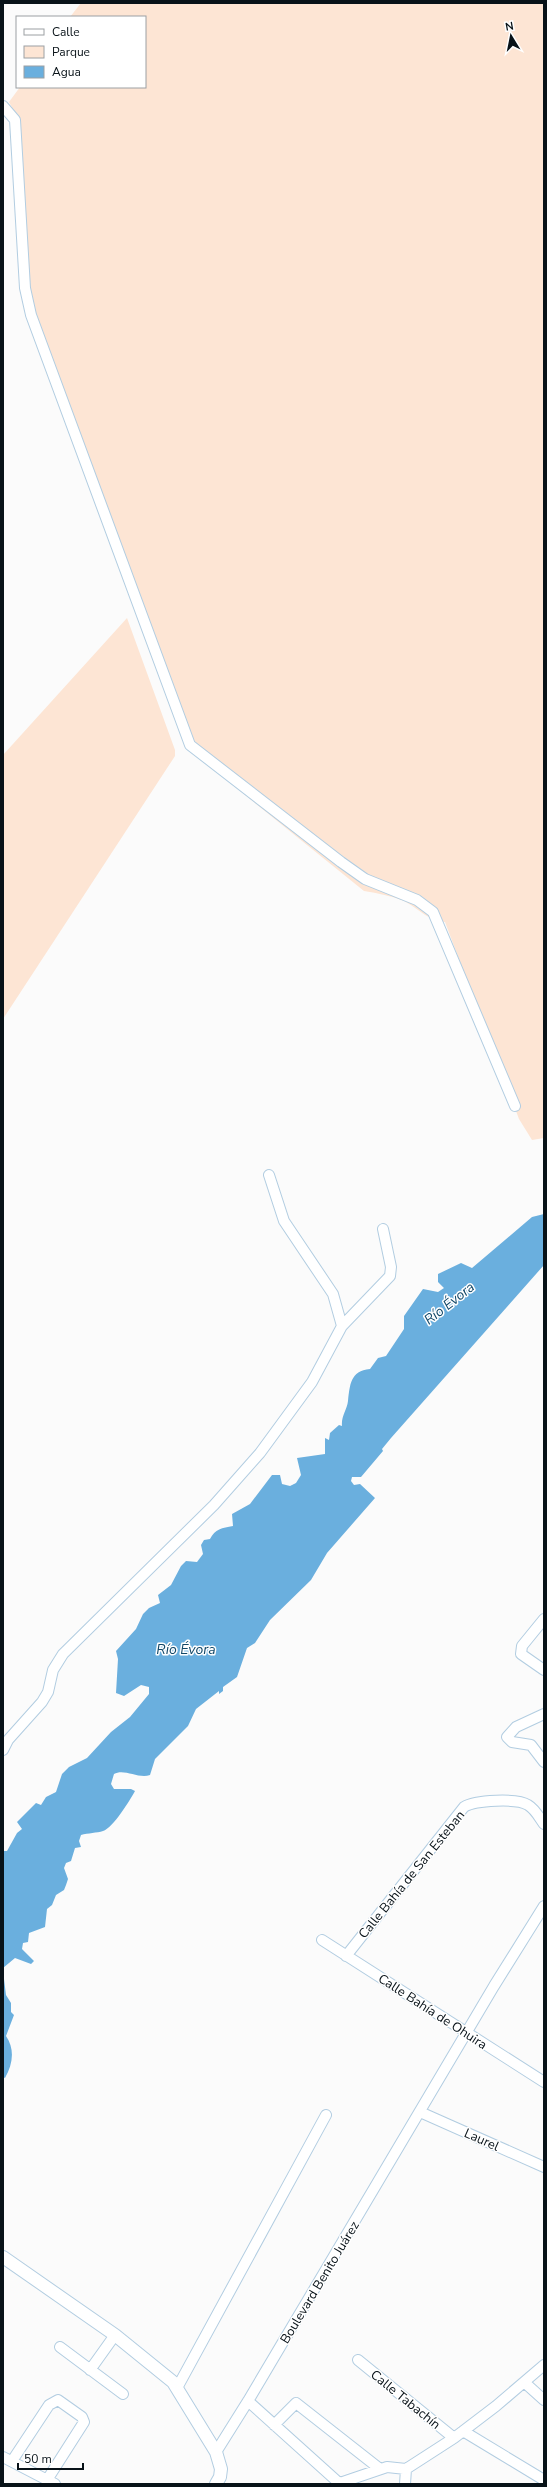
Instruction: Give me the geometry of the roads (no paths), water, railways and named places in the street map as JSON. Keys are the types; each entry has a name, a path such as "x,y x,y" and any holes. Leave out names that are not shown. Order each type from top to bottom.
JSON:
{"street":[{"path":"3,106 15,120 25,288 31,314 190,745 365,879 417,900 433,912 515,1106"},
{"path":"268,1175 287,1227 333,1294 342,1326"},
{"path":"3,1750 8,1740 42,1702 48,1692 53,1670 63,1654 214,1505 260,1453 312,1382 342,1326 356,1309 390,1276 392,1267 383,1228"},
{"path":"544,1619 522,1646 521,1654 544,1670"},
{"path":"544,1714 516,1727 507,1737 512,1742 531,1745 544,1762"},
{"name":"Calle Bahía de San Esteban","path":"346,1956 464,1807 476,1802 505,1801 524,1803 536,1812 544,1824"},
{"name":"Boulevard Benito Juárez","path":"216,2452 544,1906"},
{"name":"Calle Bahía de Ohuira","path":"322,1940 544,2082"},
{"name":"Laurel","path":"420,2112 544,2167"},
{"path":"177,2388 326,2115"},
{"path":"3,2257 115,2335 160,2371 177,2388 216,2452 221,2469 220,2477 216,2484"},
{"path":"90,2370 115,2335"},
{"path":"60,2347 123,2394"},
{"name":"Calle Tabachín","path":"358,2360 454,2438"},
{"path":"248,2401 338,2484 387,2467 406,2469 454,2438 544,2365"},
{"path":"524,2382 544,2400"},
{"path":"58,2400 82,2417 84,2422 51,2482 8,2459 49,2405 58,2400"},
{"path":"274,2425 296,2403 380,2469"},
{"path":"463,2431 544,2480"},
{"path":"406,2469 408,2483"}],"water":[{"name":"Río Évora","path":"544,1214 544,1265 391,1438 382,1449 383,1451 361,1477 352,1477 351,1481 354,1485 360,1484 375,1498 327,1553 311,1580 270,1620 255,1643 247,1648 237,1677 223,1687 223,1691 219,1694 219,1691 196,1709 188,1726 155,1759 150,1775 141,1776 122,1772 114,1774 111,1784 114,1789 131,1789 135,1791 112,1825 101,1832 81,1835 79,1841 81,1847 75,1848 71,1861 66,1863 64,1868 68,1879 64,1890 56,1895 52,1905 47,1909 45,1927 29,1933 28,1942 23,1943 22,1949 34,1961 31,1964 15,1958 3,1968 3,1851 7,1851 17,1833 22,1829 17,1822 36,1803 41,1805 46,1797 56,1792 62,1774 69,1767 87,1758 111,1732 130,1717 149,1694 149,1687 141,1685 124,1696 116,1693 118,1659 116,1651 136,1629 143,1614 149,1608 160,1603 158,1595 171,1585 181,1566 186,1561 197,1562 203,1554 201,1545 204,1540 210,1539 214,1533 225,1527 233,1526 232,1514 250,1504 272,1475 280,1475 282,1484 290,1486 296,1483 301,1475 297,1458 325,1454 325,1438 329,1440 330,1433 339,1425 342,1426 342,1419 352,1380 358,1373 363,1370 370,1369 378,1358 386,1356 404,1329 404,1316 423,1289 438,1292 444,1288 438,1282 438,1274 461,1263 472,1268 532,1217"},
{"path":"3,1971 6,1995 11,2003 11,2012 14,2015 6,2036 11,2046 12,2057 10,2067 5,2078 3,2077"}]}
